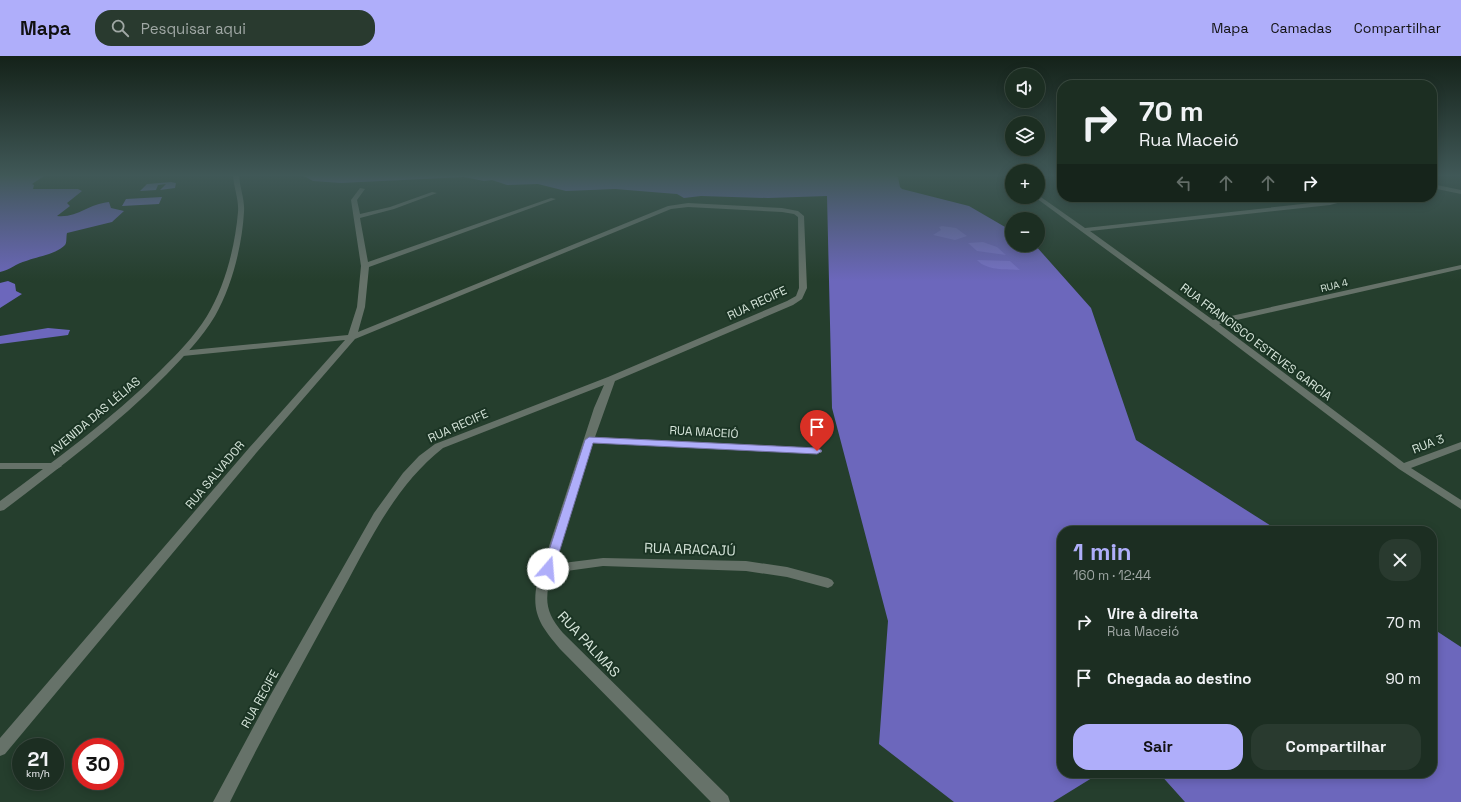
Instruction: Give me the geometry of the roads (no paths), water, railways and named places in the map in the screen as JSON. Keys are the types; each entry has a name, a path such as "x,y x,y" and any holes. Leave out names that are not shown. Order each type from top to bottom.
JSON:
{"street":[{"name":"AVENIDA DAS LÉLIAS","path":"0,507 57,466 144,394 205,326 225,286 241,211"},
{"name":"RUA SALVADOR","path":"0,749 253,450 352,337 361,307 365,266 356,211"},
{"path":"357,217 381,211"},
{"path":"365,266 520,211"},
{"name":"RUA RECIFE","path":"183,352 352,337 656,211"},
{"name":"RUA RECIFE","path":"221,802 258,730 357,554 398,487 420,460 439,446 611,379 780,309 799,297 803,288 801,216 799,214 785,211"},
{"name":"RUA FRANCISCO ESTEVES GARCIA","path":"1057,211 1212,322 1403,467 1461,505"},
{"path":"1084,230 1259,211"},
{"name":"RUA 4","path":"1212,322 1461,267"},
{"name":"RUA PALMAS","path":"611,379 599,408 548,569 540,598 541,611 546,623 565,644 722,802"},
{"name":"RUA MACEIÓ","path":"589,440 817,451"},
{"name":"RUA 3","path":"1403,467 1461,445"},
{"name":"RUA ARACAJÚ","path":"548,569 603,562 746,566 787,572 828,583"}],"lane":[{"path":"0,466 57,466"}]}
